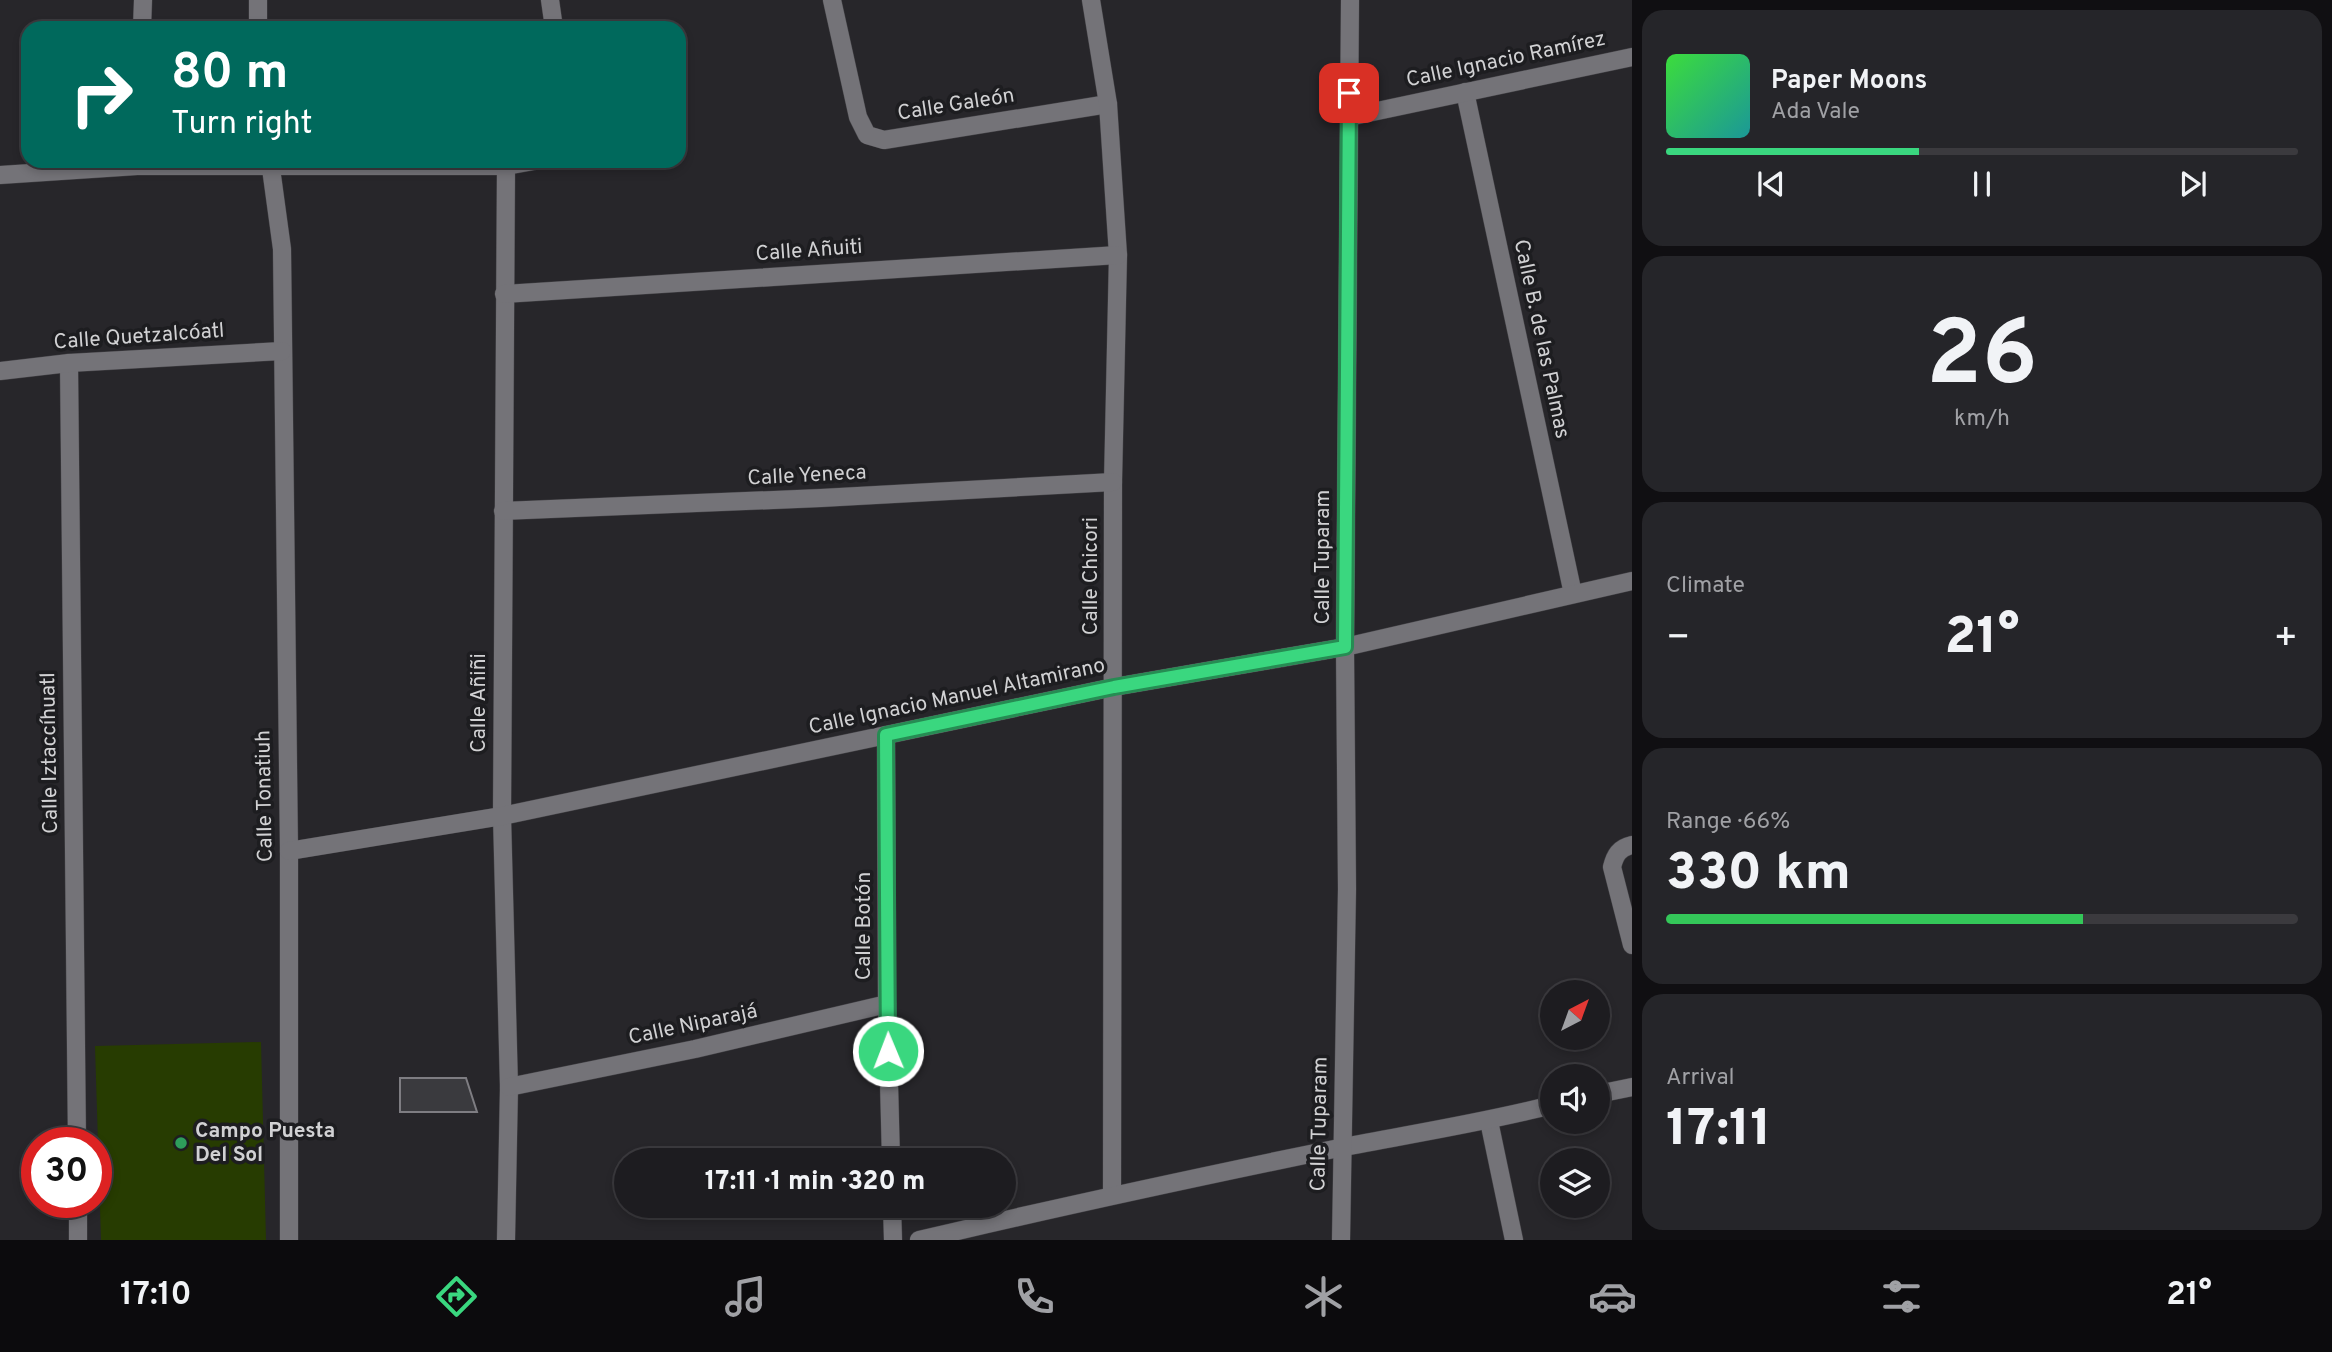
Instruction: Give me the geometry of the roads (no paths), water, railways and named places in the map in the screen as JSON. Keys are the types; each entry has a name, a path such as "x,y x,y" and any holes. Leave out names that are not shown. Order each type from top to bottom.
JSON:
{"street":[{"path":"142,21 143,0"},
{"path":"258,0 258,21"},
{"path":"550,0 553,21"},
{"name":"Calle Galeón","path":"832,0 858,117 867,135 884,140 1108,104"},
{"name":"Calle Chicori","path":"1091,0 1108,104 1118,255 1113,482 1112,1195"},
{"name":"Calle Tuparam","path":"1341,1240 1348,889 1345,647 1350,0"},
{"name":"Calle Ignacio Ramírez","path":"1349,117 1632,57"},
{"name":"Calle B. de las Palmas","path":"1465,92 1573,594"},
{"path":"0,175 80,168"},
{"name":"Calle Tonatiuh","path":"271,168 282,249 289,851 289,1240"},
{"name":"Calle Añiñi","path":"506,168 502,816 509,1087 506,1240"},
{"name":"Calle Añuiti","path":"504,294 1118,255"},
{"name":"Calle Quetzalcóatl","path":"0,371 69,363 282,351"},
{"name":"Calle Iztaccíhuatl","path":"69,363 77,1127"},
{"name":"Calle Yeneca","path":"503,511 821,498 1113,482"},
{"name":"Calle Ignacio Manuel Altamirano","path":"289,851 502,816 1114,687 1345,647 1632,581"},
{"name":"Calle Botón","path":"886,735 891,1148"},
{"path":"1632,845 1626,846 1615,855 1612,867 1632,945"},
{"name":"Calle Niparajá","path":"509,1087 695,1049 887,1004"},
{"path":"1610,1092 1632,1087"},
{"path":"919,1240 1112,1195 1489,1121 1540,1108"},
{"path":"1489,1121 1514,1240"},
{"path":"78,1218 78,1240"},
{"path":"892,1218 893,1240"}],"place":[{"name":"Campo Puesta Del Sol","path":"181,1143"}]}
